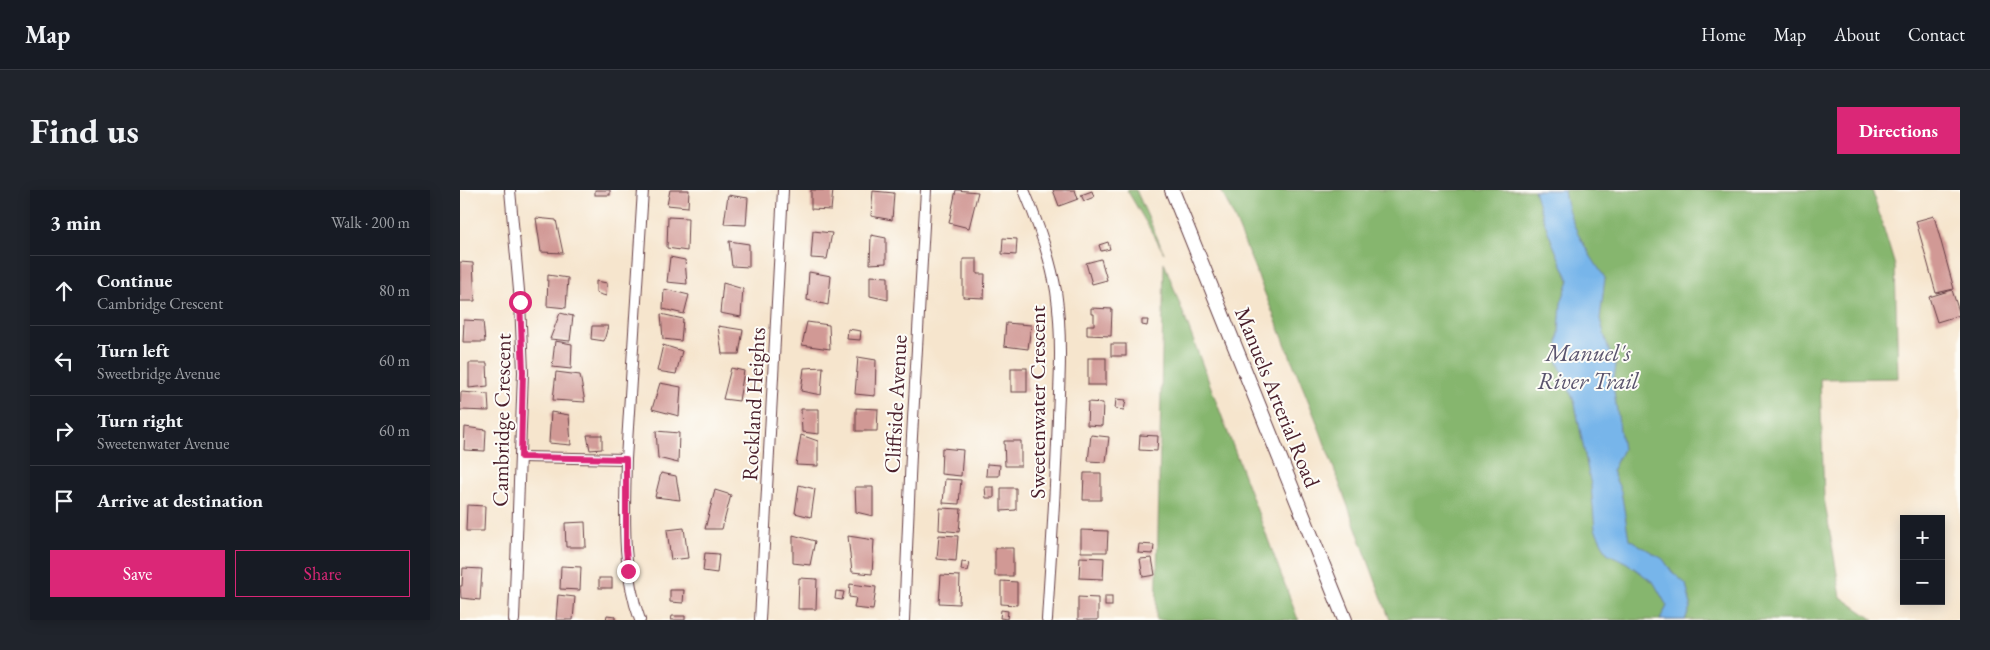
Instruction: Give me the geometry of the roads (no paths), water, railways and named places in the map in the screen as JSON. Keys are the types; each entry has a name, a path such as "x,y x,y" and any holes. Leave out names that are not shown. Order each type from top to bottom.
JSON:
{"main road":[{"name":"Manuels Arterial Road","path":"1172,190 1345,619"}],"street":[{"name":"Cambridge Crescent","path":"510,190 520,302 523,372 514,620"},
{"path":"640,620 631,589 626,556 626,459 643,190"},
{"name":"Rockland Heights","path":"760,620 783,190"},
{"name":"Cliffside Avenue","path":"904,620 926,190"},
{"name":"Sweetenwater Crescent","path":"1024,190 1043,239 1052,269 1058,306 1060,344 1055,504 1047,620"},
{"path":"521,457 626,459"}],"water":[{"name":"Manuel's River Trail","path":"1534,190 1564,190 1574,225 1585,247 1605,278 1600,319 1608,348 1616,365 1613,385 1623,449 1612,471 1621,491 1629,539 1663,559 1672,572 1686,584 1691,605 1685,620 1660,620 1667,606 1654,583 1627,563 1607,553 1595,529 1591,486 1575,404 1557,360 1561,303 1569,280 1541,213"}]}
